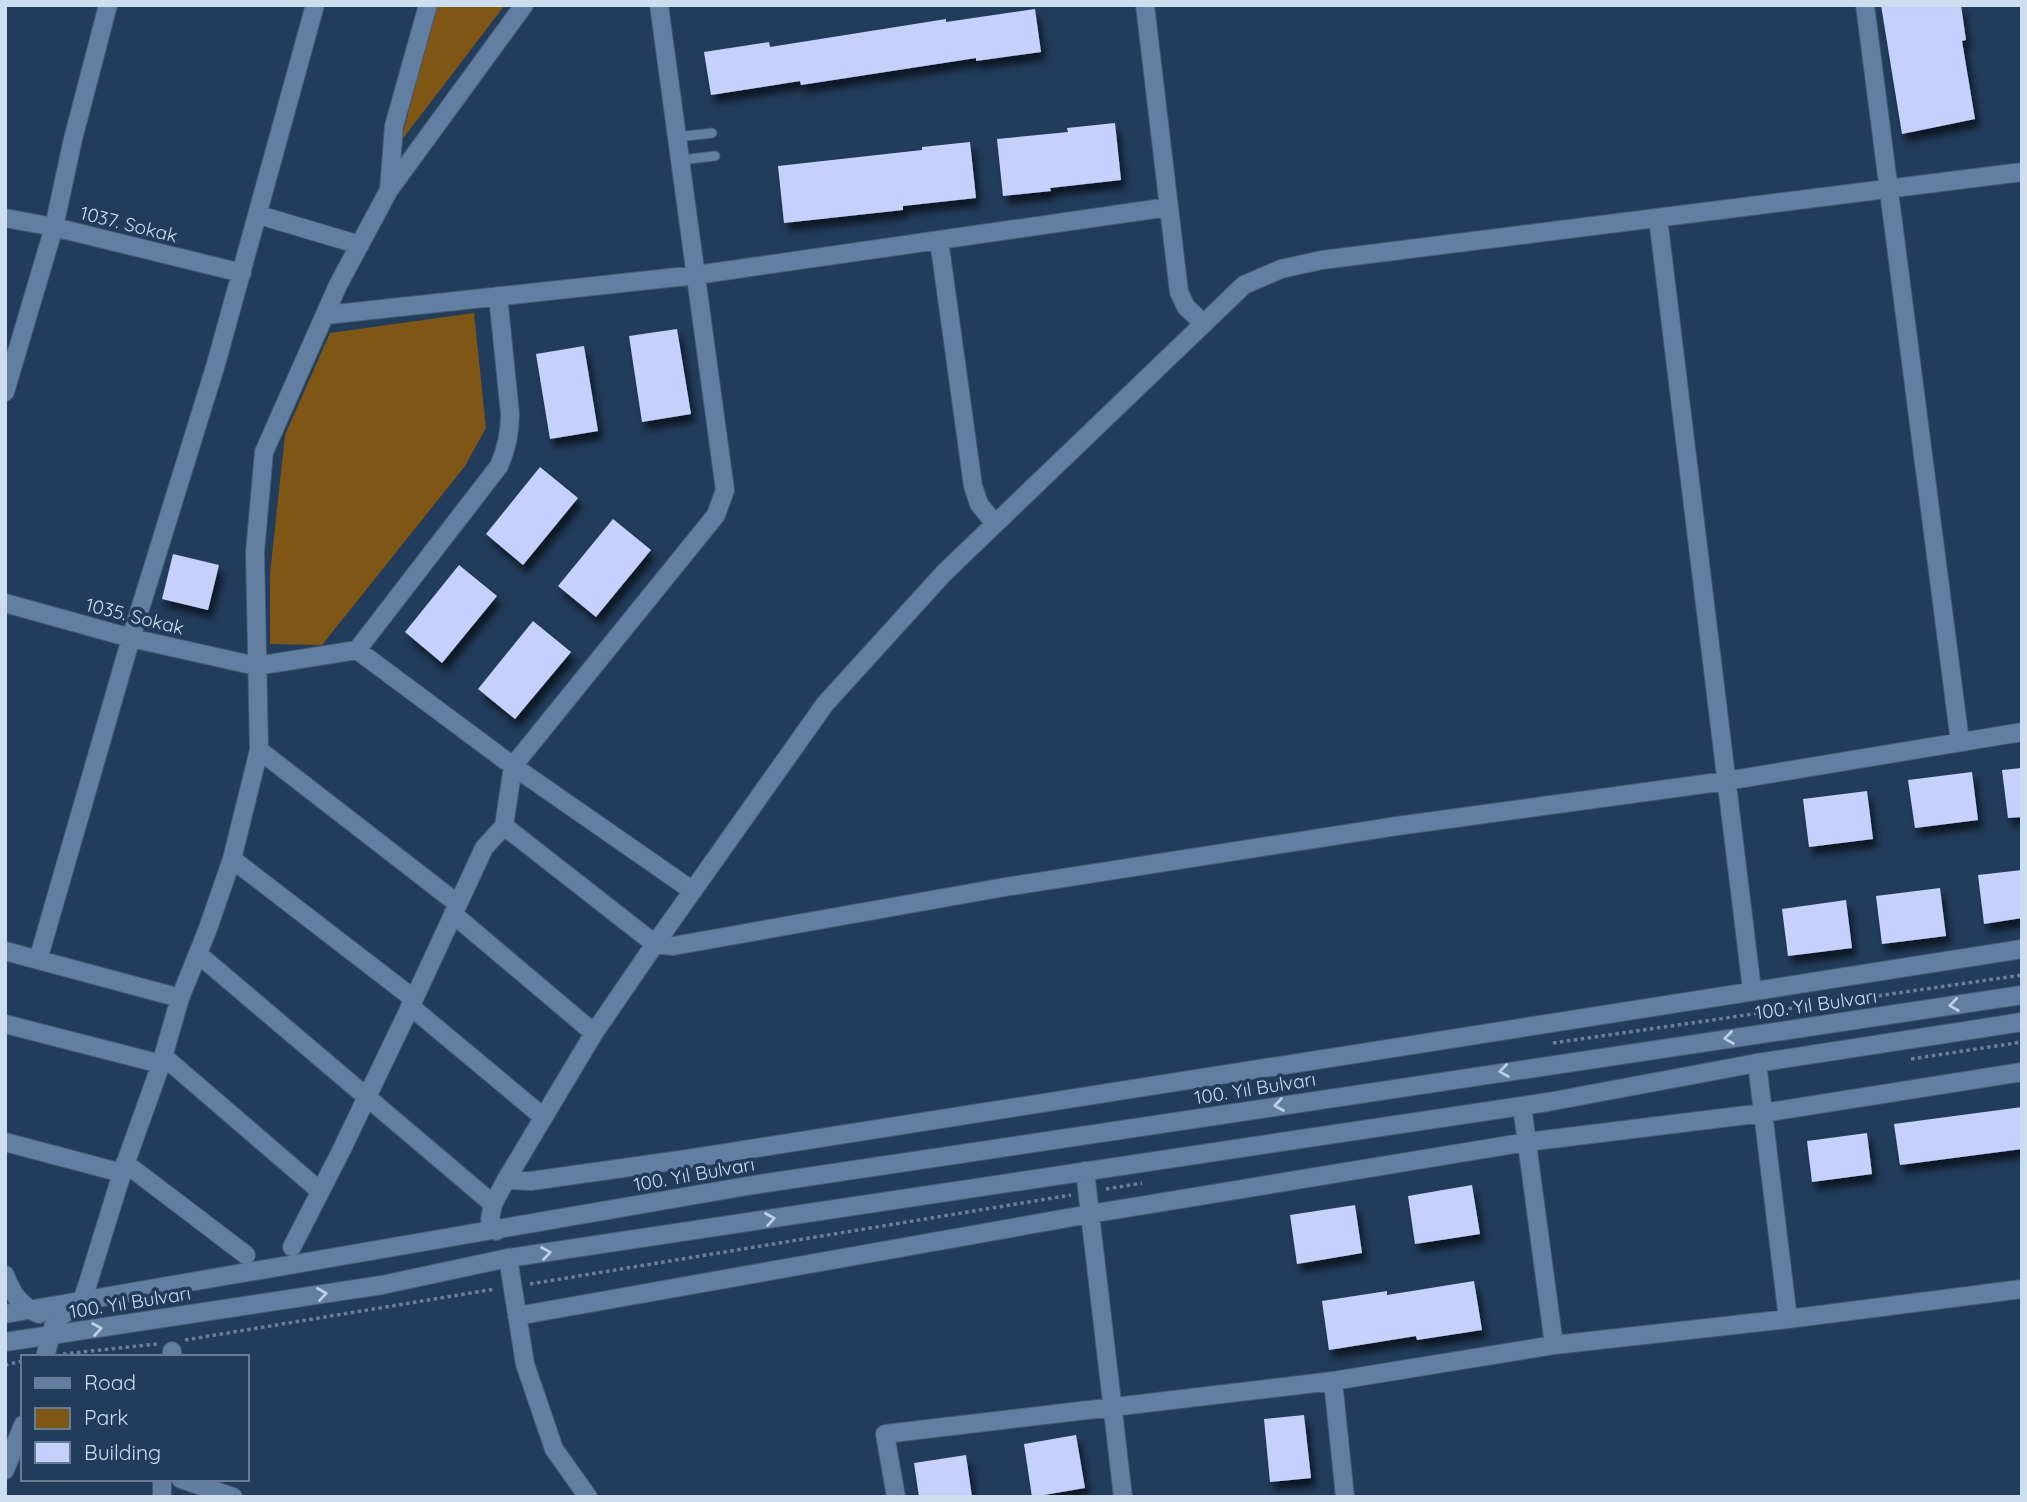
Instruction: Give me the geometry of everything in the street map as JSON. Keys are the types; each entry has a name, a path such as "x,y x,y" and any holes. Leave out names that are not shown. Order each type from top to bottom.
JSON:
{"street":[{"path":"5,392 54,227 73,139 108,5"},
{"path":"38,960 131,638 259,215 315,5"},
{"path":"388,190 394,126 428,5"},
{"path":"53,1328 81,1303 180,998 232,859 259,750 256,552 264,452 338,285 388,190 524,5"},
{"path":"292,1247 367,1097 484,848 504,826 513,766 716,515 725,490 659,5"},
{"path":"1145,5 1179,292 1186,307 1203,323"},
{"path":"1865,5 1960,742"},
{"path":"588,1497 554,1449 524,1364 508,1258 490,1219 492,1204 542,1116 594,1033 825,704 944,573 1244,285 1302,263 2022,172"},
{"path":"326,315 696,275 1169,207"},
{"path":"259,215 360,245"},
{"name":"1037. Sokak","path":"5,218 54,227 242,273"},
{"path":"1658,218 1752,990"},
{"path":"939,240 973,486 979,504 995,524"},
{"path":"256,666 357,650 499,466 510,428 510,414 498,296"},
{"name":"1035. Sokak","path":"5,603 131,638 256,666"},
{"path":"357,650 513,766 693,891"},
{"path":"504,826 654,944 673,946 1005,887 1383,828 1726,781 2022,732"},
{"path":"259,750 455,909 594,1033"},
{"path":"232,859 412,1003 542,1116"},
{"path":"506,1180 531,1181 687,1158 2022,949"},
{"path":"5,950 180,998"},
{"path":"198,954 492,1204"},
{"name":"100. Yıl Bulvarı","path":"5,1314 754,1185 2022,995"},
{"name":"100. Yıl Bulvarı","path":"5,1342 53,1328 382,1285 508,1258 1522,1106 1757,1063 2022,1022"},
{"path":"5,1024 162,1060 320,1191"},
{"path":"1757,1063 1788,1319"},
{"path":"517,1317 1090,1214 1527,1142 1763,1113 2022,1072"},
{"path":"1522,1106 1554,1345"},
{"path":"5,1142 124,1168 246,1255"},
{"path":"1085,1171 1123,1497"},
{"path":"5,1275 15,1297 53,1328 54,1355"},
{"path":"896,1497 885,1434 1333,1381 1554,1345 2022,1289"},
{"path":"1333,1381 1345,1497"},
{"path":"5,1470 21,1429"},
{"path":"187,1481 233,1497"}],"lane":[{"path":"677,137 712,134"},
{"path":"680,160 715,156"}],"path":[{"path":"1911,1059 2022,1042"},
{"path":"529,1284 1071,1195"},
{"path":"54,1355 172,1348 494,1289"}],"green space":[{"path":"436,5 505,5 401,141"},
{"path":"474,313 486,428 465,466 322,645 270,644 270,574 285,435 330,333"}],"building":[{"path":"1881,5 1961,5 1966,40 1962,41 1975,119 1902,134"},
{"path":"1035,9 1041,52 976,61 976,58 801,85 800,81 711,95 704,52 769,42 770,47 946,19 946,22"},
{"path":"1115,123 1121,180 1003,196 997,139 1068,132 1067,128"},
{"path":"970,142 976,198 903,206 903,210 784,223 778,166"},
{"path":"677,329 691,414 642,422 629,336"},
{"path":"584,346 598,431 550,439 536,354"},
{"path":"540,467 578,498 523,565 486,534"},
{"path":"613,519 651,550 596,617 558,586"},
{"path":"173,554 219,565 208,610 162,599"},
{"path":"459,565 497,596 442,663 405,632"},
{"path":"533,621 571,652 515,719 478,689"},
{"path":"2022,768 2022,817 2008,818 2002,770"},
{"path":"1972,772 1978,820 1915,828 1908,780"},
{"path":"1867,791 1873,839 1809,847 1803,799"},
{"path":"2022,870 2022,918 1984,924 1978,875"},
{"path":"1940,888 1946,936 1882,944 1876,896"},
{"path":"1846,900 1852,948 1788,956 1782,909"},
{"path":"2022,1107 2022,1149 1900,1165 1894,1124"},
{"path":"1867,1133 1872,1174 1812,1182 1807,1141"},
{"path":"1472,1185 1480,1234 1415,1244 1408,1196"},
{"path":"1355,1205 1362,1253 1297,1264 1290,1215"},
{"path":"1474,1281 1482,1330 1417,1340 1416,1336 1329,1350 1322,1301 1387,1291 1387,1295"},
{"path":"1304,1415 1311,1478 1270,1482 1264,1419"},
{"path":"1076,1435 1085,1488 1032,1497 1024,1444"},
{"path":"966,1455 972,1497 919,1497 914,1463"}]}
